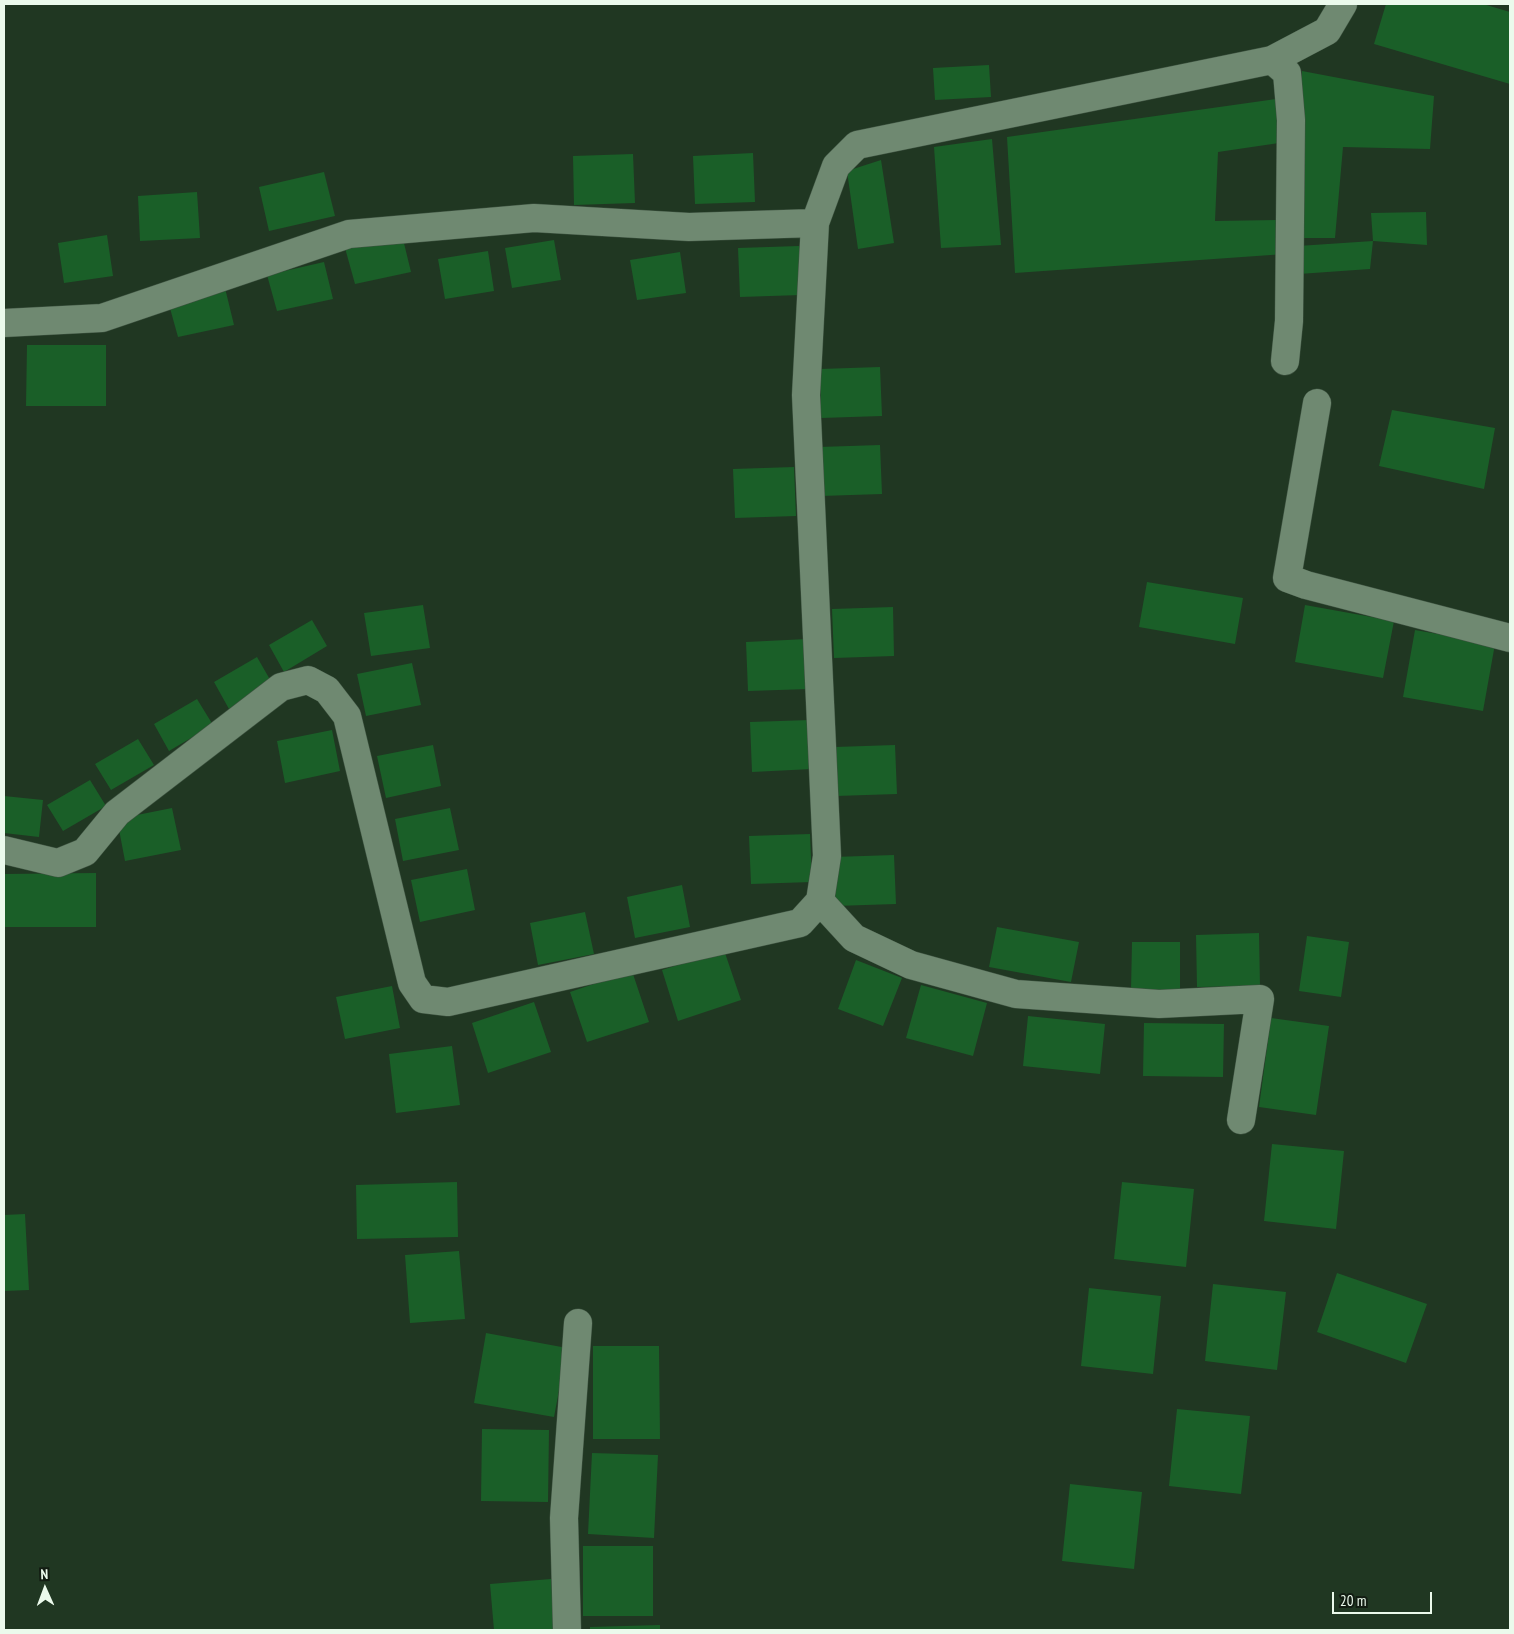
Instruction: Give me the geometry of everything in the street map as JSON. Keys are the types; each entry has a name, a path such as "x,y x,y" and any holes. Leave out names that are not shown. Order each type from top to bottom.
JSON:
{"street":[{"path":"4,850 58,863 85,852 117,813 281,687 308,680 327,690 347,716 412,983 423,999 448,1002 800,923 820,901 827,856 806,395 814,223 836,166 857,145 1272,60 1327,31 1343,4"},
{"path":"1272,60 1287,73 1291,120 1288,321 1285,361"},
{"path":"4,323 102,318 349,234 534,218 689,227 814,223"},
{"path":"1317,402 1287,578 1306,585 1510,638"},
{"path":"820,901 854,938 911,966 1016,994 1159,1004 1260,999 1241,1120"},
{"path":"567,1630 564,1518 578,1323"}],"building":[{"path":"1386,4 1483,4 1510,12 1510,84 1374,44"},
{"path":"989,65 991,97 935,100 933,68"},
{"path":"1302,71 1434,96 1430,149 1343,147 1335,238 1296,238"},
{"path":"1276,99 1279,143 1218,152 1215,221 1277,220 1285,254 1015,273 1007,137"},
{"path":"992,139 1001,245 941,248 934,147"},
{"path":"753,153 755,202 695,204 693,156"},
{"path":"633,154 635,203 574,205 573,156"},
{"path":"881,160 894,243 858,249 847,171"},
{"path":"324,172 335,216 269,231 259,187"},
{"path":"197,192 200,238 140,241 138,196"},
{"path":"1426,212 1427,245 1373,241 1371,213"},
{"path":"107,235 113,276 64,283 58,243"},
{"path":"402,235 411,272 355,284 345,248"},
{"path":"554,240 561,280 512,288 505,248"},
{"path":"1373,241 1370,269 1299,274 1298,246"},
{"path":"799,246 801,295 740,297 738,248"},
{"path":"488,251 494,291 445,299 438,259"},
{"path":"680,252 686,293 637,300 630,260"},
{"path":"324,262 333,299 277,311 267,275"},
{"path":"225,288 234,325 178,337 168,301"},
{"path":"27,345 106,345 106,406 26,406"},
{"path":"880,367 882,416 821,418 820,369"},
{"path":"1392,410 1495,428 1484,489 1379,466"},
{"path":"880,445 882,494 821,496 819,447"},
{"path":"794,467 796,516 735,518 733,469"},
{"path":"1147,582 1243,598 1235,644 1139,627"},
{"path":"423,605 430,648 371,656 364,613"},
{"path":"1305,605 1394,621 1383,678 1295,662"},
{"path":"893,607 894,656 834,658 832,609"},
{"path":"312,620 327,646 284,672 269,645"},
{"path":"1415,630 1495,644 1483,711 1403,697"},
{"path":"807,639 809,689 748,691 746,642"},
{"path":"257,657 272,683 229,709 214,682"},
{"path":"412,663 421,705 366,716 357,674"},
{"path":"197,699 213,725 169,751 154,724"},
{"path":"810,720 812,769 752,772 750,722"},
{"path":"332,730 340,771 285,783 277,741"},
{"path":"138,739 154,765 111,790 95,764"},
{"path":"433,745 441,786 386,798 377,756"},
{"path":"895,745 897,794 836,796 835,747"},
{"path":"90,780 106,806 63,831 47,805"},
{"path":"4,796 43,800 39,837 4,833"},
{"path":"172,808 181,850 125,861 117,819"},
{"path":"450,808 459,850 403,861 395,819"},
{"path":"810,834 812,882 751,884 749,836"},
{"path":"894,855 896,904 835,906 833,857"},
{"path":"467,869 475,910 420,922 411,880"},
{"path":"96,873 96,927 4,927 4,874"},
{"path":"682,885 690,927 635,938 627,897"},
{"path":"585,912 594,954 538,965 530,923"},
{"path":"997,927 1079,942 1071,982 989,967"},
{"path":"1259,933 1260,986 1197,987 1196,935"},
{"path":"1307,936 1349,942 1341,997 1299,991"},
{"path":"1132,942 1180,942 1180,990 1131,990"},
{"path":"724,950 741,1000 678,1021 662,970"},
{"path":"856,960 902,978 883,1026 838,1009"},
{"path":"632,971 649,1022 587,1042 570,992"},
{"path":"921,985 987,1003 973,1056 906,1038"},
{"path":"392,986 400,1028 345,1039 336,997"},
{"path":"534,1002 551,1052 488,1073 472,1023"},
{"path":"1028,1016 1105,1024 1100,1074 1023,1066"},
{"path":"1271,1018 1329,1026 1316,1115 1259,1107"},
{"path":"1144,1023 1224,1024 1223,1077 1143,1076"},
{"path":"452,1046 460,1105 396,1113 389,1054"},
{"path":"1272,1144 1344,1151 1336,1229 1264,1221"},
{"path":"457,1182 458,1237 357,1239 356,1185"},
{"path":"1122,1182 1194,1189 1186,1267 1114,1259"},
{"path":"25,1214 29,1290 4,1291 4,1215"},
{"path":"459,1251 465,1319 410,1323 405,1255"},
{"path":"1337,1273 1427,1304 1406,1363 1317,1332"},
{"path":"1213,1284 1286,1292 1277,1370 1205,1361"},
{"path":"1089,1288 1161,1296 1153,1374 1081,1366"},
{"path":"486,1333 567,1348 554,1417 474,1403"},
{"path":"593,1346 659,1346 660,1439 593,1439"},
{"path":"1177,1409 1250,1416 1241,1494 1169,1486"},
{"path":"482,1429 549,1430 548,1502 481,1501"},
{"path":"592,1453 658,1455 654,1538 588,1534"},
{"path":"1070,1484 1142,1492 1134,1569 1062,1561"},
{"path":"583,1546 653,1546 653,1616 583,1616"},
{"path":"551,1579 555,1630 494,1630 490,1584"},
{"path":"660,1625 660,1630 590,1630 590,1627"}]}
